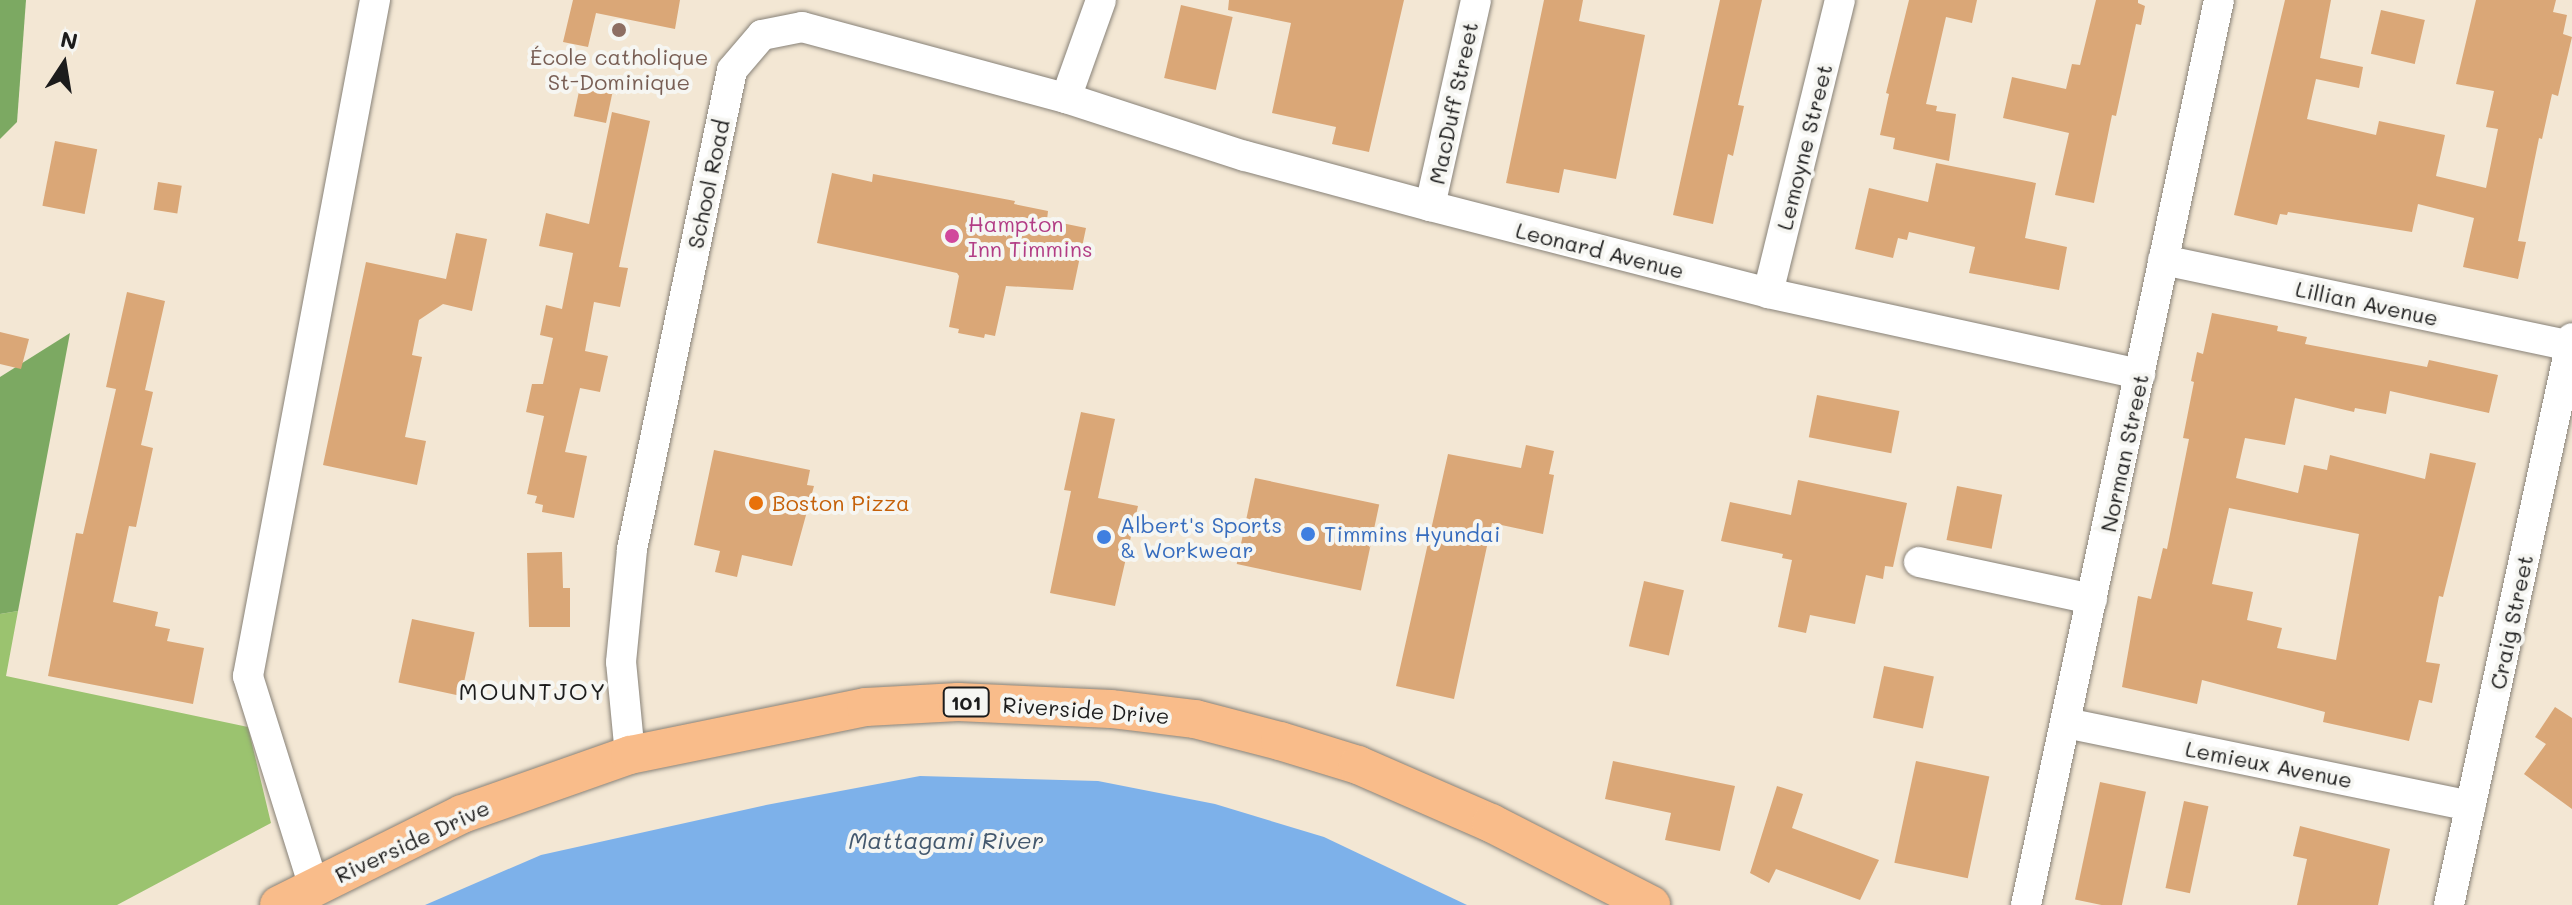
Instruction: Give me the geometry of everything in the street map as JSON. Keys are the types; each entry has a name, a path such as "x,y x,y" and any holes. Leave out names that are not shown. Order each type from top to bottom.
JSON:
{"main road":[{"name":"Riverside Drive","path":"279,905 462,814 630,755 866,707 958,702 1111,709 1195,719 1358,765 1491,823 1651,905"}],"street":[{"path":"314,887 248,676 375,0"},
{"path":"1066,98 1101,0"},
{"name":"MacDuff Street","path":"1430,206 1476,0"},
{"name":"Lemoyne Street","path":"1768,293 1840,0"},
{"name":"Norman Street","path":"2026,905 2219,0"},
{"name":"School Road","path":"630,755 621,662 632,549 732,70 762,35 802,27 1066,98"},
{"name":"Leonard Avenue","path":"1066,98 1245,156 1768,293 2140,374"},
{"name":"Lillian Avenue","path":"2163,260 2571,343"},
{"name":"Craig Street","path":"2449,905 2571,343"},
{"path":"1919,562 2092,599"},
{"name":"Lemieux Avenue","path":"2066,723 2471,806"}],"green space":[{"path":"0,0 26,0 17,122 0,139"},
{"path":"70,333 18,611 0,614 0,377"},
{"path":"18,611 6,676 248,727 271,823 117,905 0,905 0,614"}],"water":[{"name":"Mattagami River","path":"920,776 1098,781 1215,804 1324,837 1467,905 425,905 541,855 766,805"}],"building":[{"path":"573,0 680,0 675,29 596,13 588,47 563,42"},
{"path":"1229,0 1404,0 1369,152 1332,144 1336,127 1272,113 1291,23 1228,10"},
{"path":"1544,0 1583,0 1579,21 1645,35 1616,179 1564,169 1559,193 1506,183"},
{"path":"1720,0 1762,0 1738,105 1744,106 1733,156 1728,154 1713,224 1673,215"},
{"path":"1909,0 1977,0 1972,23 1946,17 1926,104 1937,106 1936,111 1956,114 1949,161 1893,149 1895,138 1880,135 1889,94 1886,93"},
{"path":"2096,0 2138,0 2145,6 2141,25 2136,24 2116,116 2112,115 2094,203 2055,195 2069,133 2003,118 2012,77 2066,89 2072,64 2080,65"},
{"path":"2285,0 2331,0 2320,58 2363,67 2359,88 2316,79 2307,119 2376,135 2379,121 2445,135 2436,176 2486,188 2498,129 2486,127 2494,91 2456,84 2476,0 2556,0 2553,12 2567,15 2563,34 2572,37 2558,96 2552,94 2542,139 2539,138 2518,241 2526,242 2518,279 2463,267 2474,218 2418,204 2412,232 2288,212 2287,215 2280,214 2277,225 2234,215"},
{"path":"1181,5 1233,17 1216,90 1164,78"},
{"path":"2381,10 2425,20 2415,64 2371,54"},
{"path":"581,82 613,89 606,123 574,116"},
{"path":"612,112 650,121 619,267 628,268 620,307 594,302 585,351 608,356 600,392 580,388 565,452 587,456 574,518 542,512 543,505 535,503 537,496 527,494 544,416 526,412 532,384 543,384 553,338 540,335 546,305 562,309 573,253 539,246 546,213 589,224"},
{"path":"55,141 97,149 85,214 42,206"},
{"path":"1936,163 2036,183 2025,238 2067,247 2059,290 1969,273 1975,247 1909,232 1907,240 1898,238 1893,258 1855,249 1869,188 1928,202"},
{"name":"Hampton Inn Timmins","path":"832,173 872,182 873,174 1015,201 1014,204 1048,211 1047,220 1086,228 1073,290 1006,286 995,336 985,334 984,338 958,333 959,329 949,327 959,276 957,273 817,243"},
{"path":"158,182 182,186 177,213 154,210"},
{"path":"456,233 487,239 472,311 443,304 419,320 412,355 422,357 405,437 426,441 417,485 323,465 366,262 446,279"},
{"path":"127,292 165,301 145,390 153,392 141,445 153,448 136,527 129,526 113,602 158,612 155,626 170,629 167,641 204,648 193,704 48,676 76,533 83,534 116,389 106,387"},
{"path":"2212,313 2278,326 2277,331 2307,337 2305,344 2427,367 2429,360 2498,375 2489,413 2390,391 2386,414 2355,408 2354,412 2295,398 2285,445 2245,438 2236,478 2298,493 2304,465 2327,470 2330,455 2425,479 2430,453 2476,463 2443,597 2439,596 2426,662 2440,664 2432,703 2419,700 2409,741 2323,722 2325,712 2202,680 2197,704 2122,687 2138,596 2151,599 2163,548 2167,549 2189,439 2183,438 2194,382 2191,381 2197,352 2203,354","holes":["2229,508 2359,534 2336,660 2277,648 2282,628 2247,620 2253,592 2212,584"]},
{"path":"0,332 29,339 21,369 0,364"},
{"path":"1817,395 1899,411 1891,453 1809,437"},
{"path":"1081,412 1115,419 1098,498 1138,506 1115,606 1050,593 1071,491 1064,490"},
{"path":"1526,445 1554,451 1549,474 1554,475 1543,534 1492,523 1454,699 1396,686 1448,454 1521,468"},
{"name":"Boston Pizza","path":"714,450 810,470 807,485 814,486 792,566 742,555 737,577 715,572 720,551 694,545"},
{"name":"Timmins Hyundai","path":"1255,478 1379,504 1361,590 1237,564"},
{"path":"1798,480 1907,503 1893,567 1885,566 1883,579 1866,575 1855,624 1810,615 1806,633 1778,627 1792,560 1782,558 1783,554 1721,541 1730,502 1791,515"},
{"path":"1957,486 2002,495 1992,549 1947,540"},
{"path":"562,552 563,588 570,588 570,627 529,627 527,553"},
{"path":"1644,581 1684,590 1669,656 1629,646"},
{"path":"412,619 475,632 461,696 398,683"},
{"path":"1884,666 1934,677 1923,728 1873,718"},
{"path":"2555,707 2572,718 2572,809 2524,774 2546,744 2535,737"},
{"path":"1613,761 1735,786 1720,851 1665,840 1671,813 1605,799"},
{"path":"1916,761 1989,777 1968,878 1894,863"},
{"path":"2100,782 2146,792 2122,905 2102,905 2075,899"},
{"path":"1777,786 1803,794 1792,828 1879,860 1860,900 1776,869 1769,883 1750,873"},
{"path":"2184,801 2208,806 2190,893 2165,888"},
{"path":"2300,826 2390,849 2378,905 2297,905 2307,859 2293,856"}],"place":[{"name":"École catholique St-Dominique","path":"619,30"},
{"name":"Hampton Inn Timmins","path":"952,236"},
{"name":"Boston Pizza","path":"756,503"},
{"name":"Timmins Hyundai","path":"1308,534"},
{"name":"Albert's Sports & Workwear","path":"1104,537"}],"district":[{"name":"MOUNTJOY","path":"533,691"}]}
